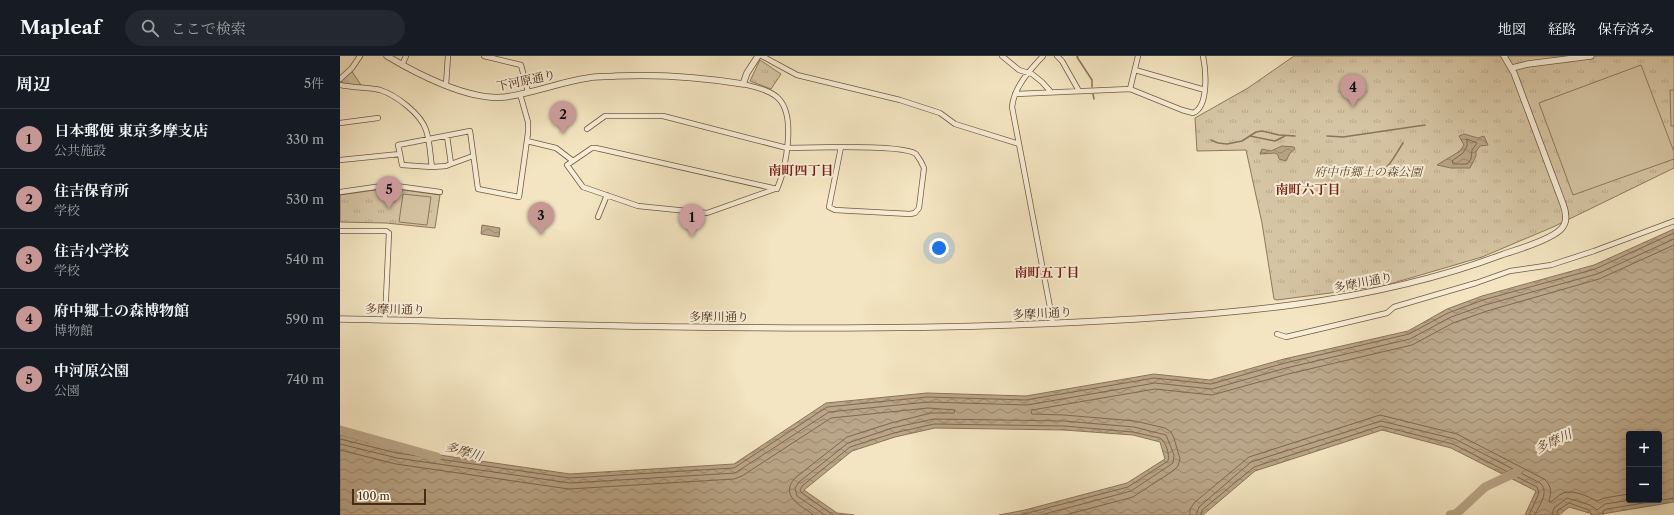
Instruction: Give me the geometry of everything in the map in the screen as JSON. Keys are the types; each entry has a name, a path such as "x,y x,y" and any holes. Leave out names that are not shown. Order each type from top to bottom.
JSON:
{"street":[{"path":"340,79 352,68 360,56"},
{"name":"下河原通り","path":"386,56 402,65 468,94 493,98 520,94 590,77 634,75 705,78 743,84"},
{"path":"402,65 406,56"},
{"path":"446,85 448,56"},
{"path":"484,56 521,65 528,92"},
{"path":"758,56 747,73 743,84 777,97 782,104 787,121 787,148 777,189"},
{"path":"762,56 797,75 900,100 940,113 954,124 1019,144"},
{"path":"1002,56 1019,70 1032,74 1051,92"},
{"path":"1043,56 1028,74 1015,94 1012,108 1053,323"},
{"path":"1057,56 1062,61 1079,91"},
{"path":"1130,89 1138,56"},
{"path":"1015,94 1130,89 1191,113 1200,108 1204,100 1205,90 1203,56"},
{"name":"多摩川通り","path":"340,319 687,328 914,327 1053,323 1204,314 1308,303 1371,292 1458,271 1509,253 1554,234 1564,226 1566,218 1565,209 1512,68 1504,56"},
{"path":"1512,68 1528,64 1591,56"},
{"path":"1135,70 1205,90"},
{"path":"340,85 380,90 396,97 423,124 428,140 432,167"},
{"path":"473,156 451,164 432,167 402,166 398,145 470,131 478,189 519,198 527,141 528,122 520,94"},
{"path":"587,130 605,116 663,116 787,148 841,147 867,147 906,151 915,154 924,168 919,208 915,213 835,210 829,207 841,147"},
{"path":"340,123 378,118"},
{"path":"447,136 451,164"},
{"path":"527,141 556,148 573,161"},
{"path":"592,148 596,148 777,189 707,213 638,206 583,187 567,165 592,148"},
{"path":"340,160 400,154"},
{"path":"340,192 389,185 440,192"},
{"path":"598,217 607,195"},
{"path":"1277,334 1286,337 1387,312 1394,307 1476,283 1510,270 1540,268 1582,256 1674,221"},
{"path":"340,231 389,233 385,320"}],"green space":[{"name":"府中市郷土の森公園","path":"1294,56 1674,56 1674,168 1553,227 1482,257 1383,286 1277,300 1274,299 1262,223 1246,150 1197,151 1195,118 1248,88"},
{"path":"760,60 781,74 771,89 750,81"},
{"path":"1641,65 1674,152 1674,159 1573,195 1539,103"},
{"path":"351,70 363,88 340,82 340,80"},
{"path":"1670,90 1674,90 1674,126 1671,126"},
{"path":"389,188 440,195 435,228 386,223 340,222 340,195"},
{"path":"403,194 431,197 427,225 399,222"}],"water":[{"path":"1464,134 1478,138 1484,136 1488,145 1480,146 1470,168 1451,168 1437,165 1460,151 1464,145 1459,136"},
{"path":"1282,146 1294,147 1295,149 1290,153 1286,161 1279,159 1278,155 1275,153 1260,154 1262,149 1271,151"},
{"path":"482,225 500,228 499,237 481,234"},
{"path":"1674,229 1674,502 1596,515 1569,507 1559,515 1525,515 1536,491 1451,448 1382,430 1255,471 1203,515 999,515 1025,510 1127,483 1165,459 1160,442 1133,435 1064,430 935,428 895,437 852,451 804,490 837,513 854,515 340,515 340,435 398,449 570,474 734,464 826,403 927,393 1026,396 1154,374 1210,380 1284,359 1408,331 1447,309 1482,296 1594,265"}],"waterway":[{"path":"1078,56 1077,57 1092,80 1092,87"},
{"path":"1093,94 1094,99"},
{"path":"1327,136 1343,137 1425,125"},
{"path":"1211,140 1218,143 1227,144 1242,141 1256,132 1262,131 1279,135 1295,136"},
{"path":"1250,136 1275,141 1285,136"},
{"path":"1363,175 1371,175 1383,170 1391,162 1403,143"},
{"name":"多摩川","path":"340,430 437,457"},
{"name":"多摩川","path":"1450,515 1456,514 1485,487 1517,472"}],"place":[{"name":"府中郷土の森博物館","path":"1353,107"},
{"name":"住吉保育所","path":"563,134"},
{"name":"中河原公園","path":"389,209"},
{"name":"住吉小学校","path":"541,235"},
{"name":"日本郵便 東京多摩支店","path":"692,237"}],"district":[{"name":"南町四丁目","path":"801,170"},
{"name":"南町六丁目","path":"1308,189"},
{"name":"南町五丁目","path":"1047,272"}]}
